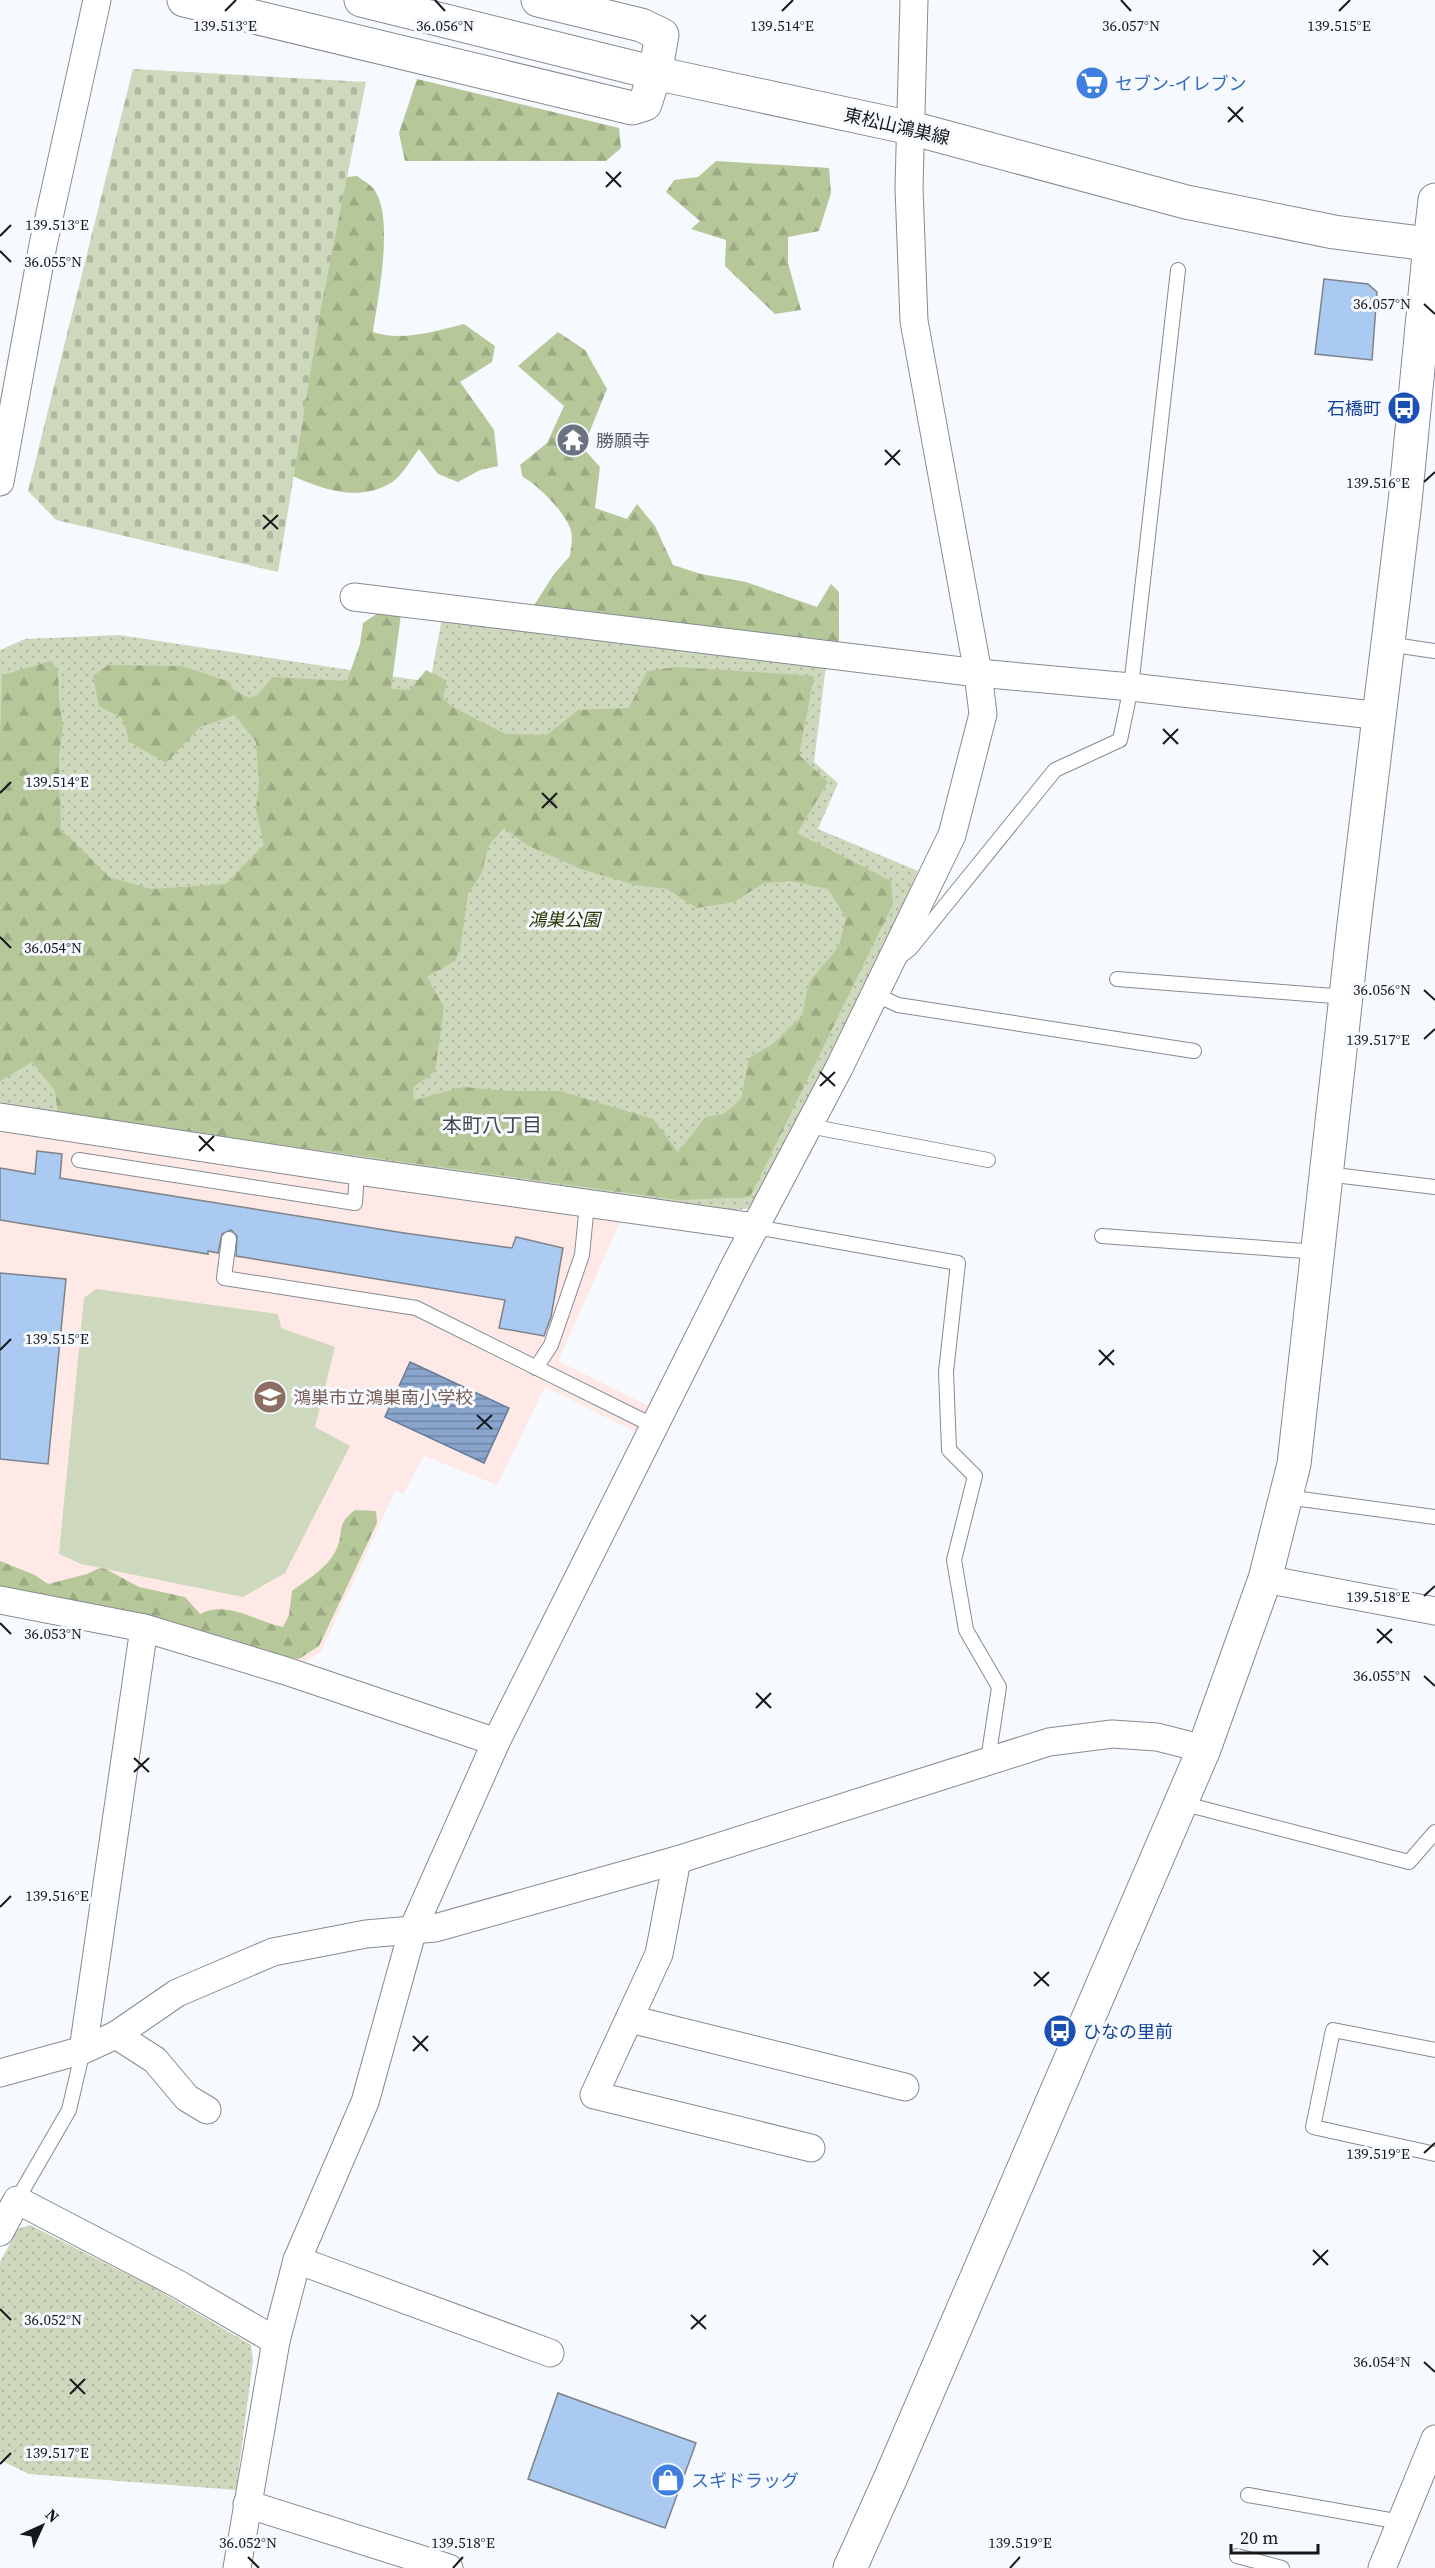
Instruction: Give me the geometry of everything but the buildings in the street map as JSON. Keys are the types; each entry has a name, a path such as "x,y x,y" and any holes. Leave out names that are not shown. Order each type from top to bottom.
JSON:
{"main road":[{"path":"184,0 632,108 645,104 656,73 662,35 641,25 538,0"},
{"name":"東松山鴻巣線","path":"361,0 656,73 911,128 1186,202 1334,232 1433,245"},
{"path":"850,2568 1204,1749 1266,1579 1294,1464 1346,997 1405,502 1433,245 1435,201"}],"street":[{"path":"0,482 44,245 97,0"},
{"path":"237,2568 276,2341 297,2260 365,2102 412,1929 496,1742 654,1426 809,1126 952,835 983,714 978,673 914,321 909,188 914,0"},
{"path":"354,597 978,673 1131,687 1381,716"},
{"path":"0,1117 357,1171 756,1227"},
{"path":"1266,1579 1435,1611"},
{"path":"0,1600 144,1628 286,1671 496,1742"},
{"path":"83,2050 144,1628"},
{"path":"0,2073 83,2050 116,2035 177,1993 273,1952 366,1934 435,1928 677,1860 1049,1742 1112,1734 1157,1737 1204,1749"},
{"path":"677,1860 659,1954 594,2095 811,2148"},
{"path":"630,2019 905,2087"},
{"path":"116,2035 154,2060 187,2098 207,2110"},
{"path":"0,2232 17,2200 178,2284 276,2341"},
{"path":"297,2260 550,2353"},
{"path":"1382,2568 1401,2522 1428,2473 1435,2439"},
{"path":"247,2504 449,2568"}],"lane":[{"path":"886,969 910,949 1055,770 1120,740 1131,687 1178,270"},
{"path":"1387,645 1435,651"},
{"path":"1118,979 1346,997"},
{"path":"874,994 898,1005 1194,1051"},
{"path":"809,1126 988,1160"},
{"path":"79,1160 355,1203 357,1171"},
{"path":"1326,1174 1435,1187"},
{"path":"536,1368 552,1345 582,1255 587,1204"},
{"path":"756,1227 958,1263 946,1372 949,1450 975,1476 954,1560 966,1630 999,1687 988,1760"},
{"path":"1102,1236 1318,1252"},
{"path":"229,1239 224,1278 416,1308 654,1426"},
{"path":"1286,1497 1435,1517"},
{"path":"1180,1803 1409,1862 1435,1832"},
{"path":"1435,2050 1333,2030 1313,2127 1435,2154"},
{"path":"17,2200 69,2110 83,2050"},
{"path":"1248,2495 1401,2522"},
{"path":"1237,2556 1282,2568"}],"shaded area":[{"name":"鴻巣市立鴻巣南小学校","path":"0,1122 622,1218 558,1361 653,1408 640,1434 545,1387 497,1485 424,1456 403,1494 395,1491 321,1652 302,1665 0,1594"}],"green space":[{"path":"133,69 366,82 321,308 278,572 56,520 28,491"},
{"path":"417,79 619,128 621,148 606,161 405,161 399,133"},
{"path":"716,161 829,168 831,193 819,231 788,237 788,263 801,310 775,314 725,266 726,240 691,229 700,221 666,192 674,180 698,177"},
{"path":"357,176 375,191 381,204 383,220 383,259 373,332 407,336 464,324 495,346 492,362 460,382 494,430 498,466 480,470 458,482 438,474 419,449 402,473 389,484 360,493 317,486 275,468 327,179"},
{"path":"558,332 585,350 607,389 583,448 600,467 595,508 627,519 637,504 655,526 673,565 701,574 746,582 817,607 831,584 839,592 839,646 533,607 554,574 570,556 572,534 558,508 523,477 520,465 547,443 564,406 518,366"},
{"name":"鴻巣公園","path":"381,611 401,614 391,689 410,690 426,670 447,681 443,698 451,706 505,734 547,735 578,710 629,708 647,671 676,667 814,676 799,755 828,782 797,833 891,881 893,904 750,1197 679,1200 58,1114 55,1091 32,1062 0,1081 2,675 51,661 58,671 63,726 59,755 61,829 109,877 151,889 226,884 264,845 256,809 259,782 256,742 235,715 200,727 166,763 130,742 122,718 99,706 93,676 108,665 182,666 230,682 233,690 250,698 259,694 272,677 347,681 360,644 363,623","holes":["504,828 527,845 581,869 635,885 667,889 697,908 734,902 764,883 791,881 828,889 846,918 839,946 809,982 802,1016 773,1044 749,1058 741,1099 724,1114 706,1117 678,1152 653,1119 560,1091 509,1091 463,1087 414,1100 413,1088 435,1071 444,1007 427,977 455,961 460,949 468,894 481,874 489,845"]},
{"name":"鴻巣公園","path":"443,613 826,665 814,762 838,783 818,829 918,871 874,970 754,1208 716,1212 0,1112 0,650 25,639 119,635 430,682"},
{"path":"96,1289 278,1314 281,1328 335,1347 315,1427 350,1446 285,1573 243,1597 81,1564 59,1554 84,1298"},
{"path":"355,1510 376,1511 377,1523 319,1646 299,1659 245,1650 0,1591 0,1561 35,1575 48,1584 87,1574 102,1567 139,1587 185,1597 200,1614 210,1610 231,1610 283,1627 289,1615 292,1591 329,1561 337,1548 345,1520"},
{"path":"30,2225 158,2290 251,2345 253,2361 236,2490 29,2474 0,2460 0,2262 18,2229"}],"water":[{"path":"410,1362 509,1408 484,1463 385,1417"}],"place":[{"name":"セブン-イレブン","path":"1092,83"},
{"name":"石橋町","path":"1404,408"},
{"name":"勝願寺","path":"573,440"},
{"name":"鴻巣市立鴻巣南小学校","path":"270,1397"},
{"name":"ひなの里前","path":"1060,2031"},
{"name":"スギドラッグ","path":"668,2480"}],"district":[{"name":"本町八丁目","path":"492,1125"}]}
